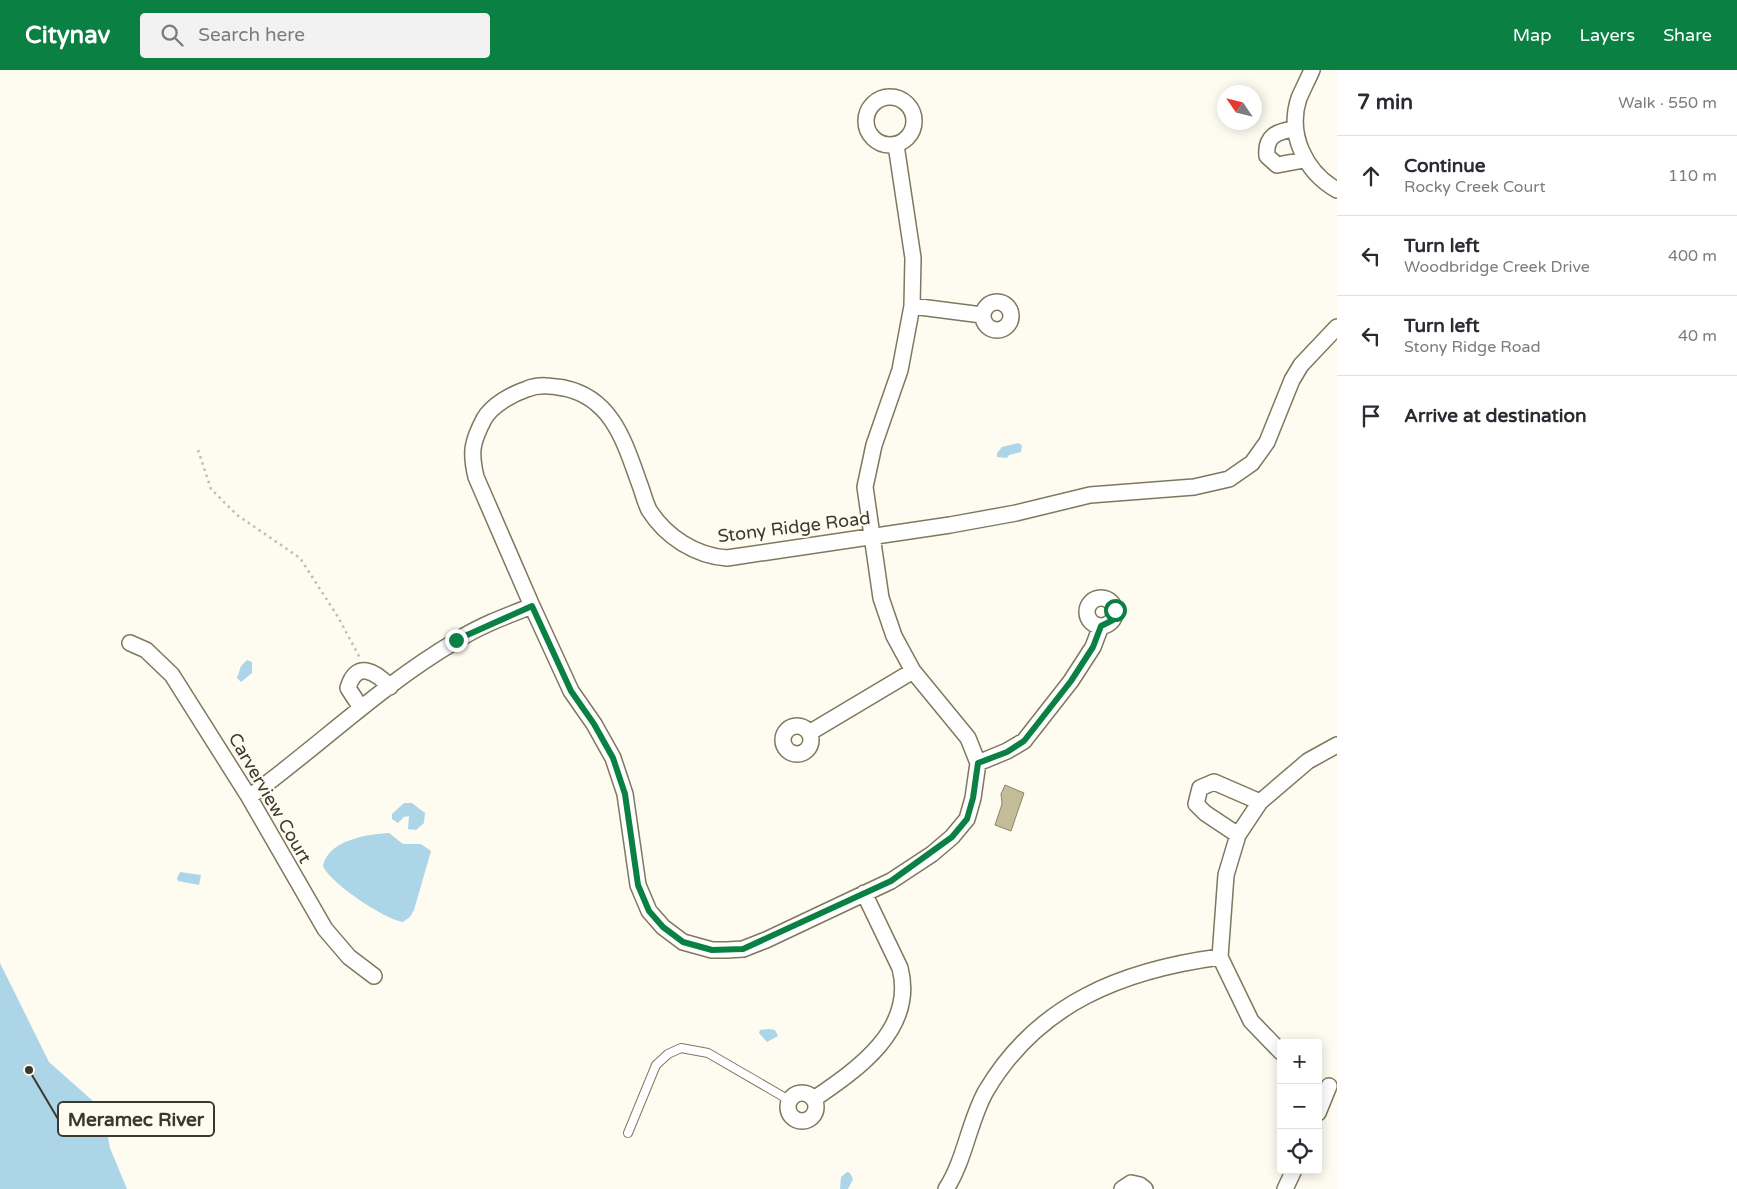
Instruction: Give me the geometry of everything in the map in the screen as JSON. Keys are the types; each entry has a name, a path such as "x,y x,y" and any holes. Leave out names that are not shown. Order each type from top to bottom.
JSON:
{"street":[{"path":"1312,70 1299,99 1296,129 1304,160 1325,184 1337,190"},
{"path":"1296,129 1276,132 1269,138 1266,147 1267,156 1277,165 1304,160"},
{"path":"896,145 912,258 912,306 900,370 874,445 865,488 881,598 894,636 914,671 968,738 978,763 1007,752 1024,741 1075,674 1093,647 1101,626"},
{"path":"912,306 982,315"},
{"name":"Stony Ridge Road","path":"978,763 973,798 967,819 952,837 891,881 743,949 712,950 683,942 663,927 649,911 638,885 625,794 613,758 594,724 571,691 476,477 471,456 474,439 486,415 510,396 530,387 543,386 573,390 587,395 597,402 613,422 620,434 649,509 676,538 709,556 747,556 1006,515 1090,495 1194,487 1229,479 1252,462 1268,442 1292,380 1301,365 1337,328"},
{"path":"249,797 285,771 361,708 456,640 532,606"},
{"name":"Carverview Court","path":"130,643 146,650 172,675 249,797 325,929 349,957 374,976"},
{"path":"361,708 348,688 351,678 359,671 367,670 377,675 390,688"},
{"path":"809,733 914,671"},
{"path":"1277,1048 1251,1021 1220,957 1226,875 1238,836 1260,802 1308,761 1337,745"},
{"path":"1238,836 1205,813 1196,804 1200,788 1214,782 1260,802"},
{"path":"814,1099 856,1071 882,1041 903,1004 904,992 900,968 864,893"},
{"path":"946,1189 986,1092 1018,1047 1053,1014 1094,990 1155,971 1220,957"},
{"path":"1322,1102 1328,1085"},
{"path":"804,1093 814,1099 816,1106 814,1115 801,1121 789,1114 787,1105 789,1100 795,1094 804,1093"},
{"path":"1286,1189 1292,1174"},
{"path":"1122,1189 1127,1185 1136,1183 1145,1189"}],"lane":[{"path":"628,1133 656,1065 668,1054 681,1048 708,1053 789,1100"}],"path":[{"path":"198,450 211,490 237,515 300,558 338,617 367,670"}],"water":[{"path":"1018,443 1022,445 1021,452 1009,455 1007,458 997,457 997,453 1002,447"},
{"path":"247,660 252,662 252,673 241,682 237,678 241,666"},
{"path":"404,803 412,803 425,813 424,823 416,830 408,829 409,816 404,817 398,823 392,819 392,814"},
{"path":"389,833 403,844 421,844 431,851 414,910 410,917 403,922 383,914 358,899 336,882 323,866 326,857 341,844 360,837"},
{"path":"180,872 201,875 199,885 178,881 177,878"},
{"path":"0,963 49,1062 103,1110 110,1148 127,1189 0,1189"},
{"path":"760,1030 775,1030 778,1036 767,1042 759,1033"},
{"path":"847,1172 850,1173 853,1179 848,1189 840,1189 841,1177"}],"building":[{"path":"1005,785 1024,793 1011,831 995,825 1002,804 1001,794"}],"place":[{"name":"Meramec River","path":"29,1070"}],"route":[{"path":"456,640 532,606 571,691 594,724 613,758 625,794 638,885 649,911 663,927 683,942 712,950 727,950 743,949 766,940 832,907 891,881 932,854 952,837 967,819 973,798 978,763 1007,752 1024,741 1071,681 1093,647 1101,626 1113,620 1115,610"}]}
